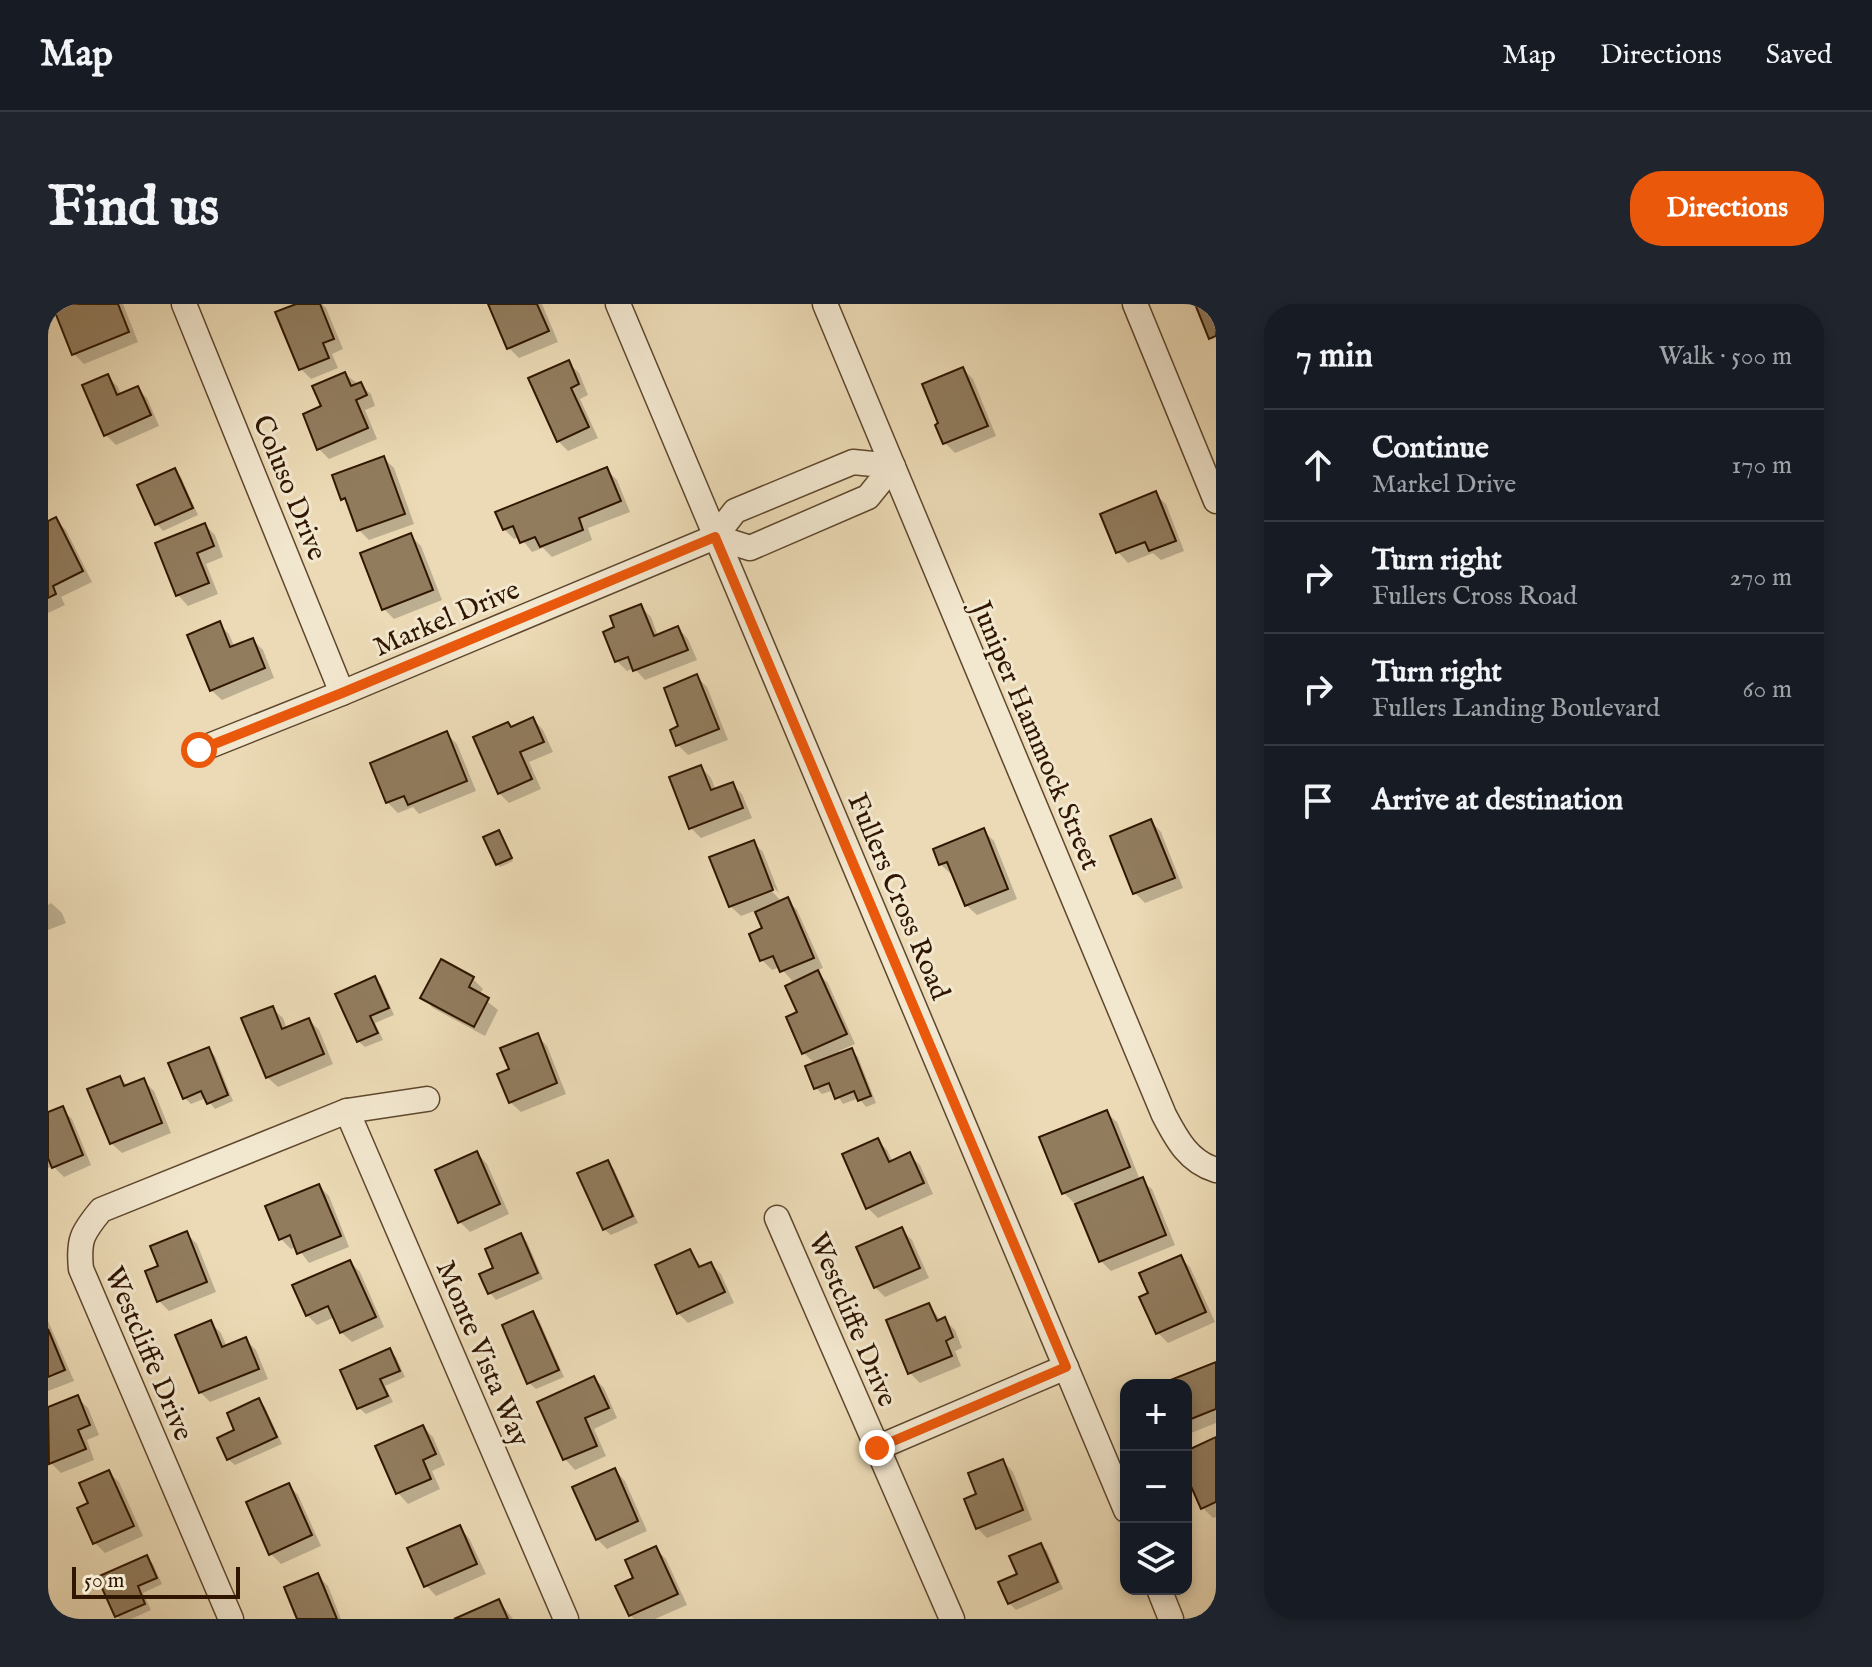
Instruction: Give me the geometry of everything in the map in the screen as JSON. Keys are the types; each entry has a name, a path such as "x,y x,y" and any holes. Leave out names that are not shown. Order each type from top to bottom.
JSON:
{"street":[{"name":"Coluso Drive","path":"184,304 342,693"},
{"name":"Fullers Cross Road","path":"618,304 1120,1496"},
{"name":"Juniper Hammock Street","path":"825,304 1164,1115 1177,1141 1199,1165 1216,1170"},
{"path":"1135,304 1216,501"},
{"path":"853,462 893,466 868,497 750,548 715,537 735,511 853,462"},
{"name":"Markel Drive","path":"199,750 715,537"},
{"name":"Westcliffe Drive","path":"231,1619 81,1269 79,1244 87,1227 101,1210 347,1111 427,1099"},
{"name":"Monte Vista Way","path":"347,1111 566,1619"},
{"name":"Westcliffe Drive","path":"777,1218 952,1619"},
{"path":"877,1448 1066,1367"},
{"path":"1161,1595 1171,1619"}],"building":[{"path":"59,304 118,304 129,332 72,355 53,307"},
{"path":"296,304 320,304 334,339 323,343 329,358 299,370 275,312"},
{"path":"488,304 537,304 549,331 507,349"},
{"path":"1195,304 1216,304 1216,336 1209,339"},
{"path":"569,360 579,384 571,388 589,427 557,442 528,378"},
{"path":"963,367 988,426 943,444 922,384"},
{"path":"345,372 351,386 361,382 367,395 356,400 368,428 317,450 303,414 321,406 312,386"},
{"path":"108,374 117,395 138,386 151,415 104,436 82,385"},
{"path":"384,456 405,514 357,531 345,498 341,500 332,475"},
{"path":"607,467 621,501 579,518 583,530 540,547 535,537 520,543 513,526 503,530 495,512"},
{"path":"175,468 193,508 155,525 137,485"},
{"path":"1156,491 1176,541 1149,551 1145,542 1116,553 1100,514"},
{"path":"56,517 83,571 53,586 56,594 48,598 48,521"},
{"path":"205,523 214,546 197,553 209,583 176,596 155,543"},
{"path":"411,533 433,590 382,610 360,553"},
{"path":"641,604 654,636 678,626 688,650 633,671 628,657 615,662 603,632 614,627 610,616"},
{"path":"220,621 230,647 253,638 265,668 210,691 187,635"},
{"path":"697,674 719,729 676,746 670,730 678,726 664,688"},
{"path":"533,717 544,742 520,752 532,779 498,794 473,737 508,722 511,727"},
{"path":"447,731 467,781 408,805 404,796 386,803 370,763"},
{"path":"701,765 711,790 733,782 743,808 689,829 669,777"},
{"path":"1151,819 1175,878 1133,894 1110,836"},
{"path":"984,828 1008,889 965,906 947,862 939,865 933,849"},
{"path":"499,830 512,858 496,865 483,837"},
{"path":"754,840 773,890 729,907 709,857"},
{"path":"788,897 814,958 780,972 773,956 760,961 749,934 762,928 755,912"},
{"path":"441,959 474,977 469,987 489,998 474,1027 420,998"},
{"path":"818,970 847,1034 802,1054 786,1017 797,1012 785,986"},
{"path":"375,976 389,1008 370,1016 378,1033 357,1042 335,994"},
{"path":"273,1006 282,1029 309,1018 324,1054 266,1078 241,1018"},
{"path":"538,1033 557,1083 509,1103 497,1074 509,1069 500,1048"},
{"path":"209,1047 228,1095 207,1104 201,1091 183,1099 168,1063"},
{"path":"852,1048 871,1096 858,1101 854,1091 835,1099 829,1083 814,1089 805,1066"},
{"path":"120,1076 124,1086 144,1078 162,1123 110,1144 87,1089"},
{"path":"63,1106 83,1155 52,1168 48,1158 48,1112"},
{"path":"1107,1110 1130,1167 1062,1194 1039,1137"},
{"path":"878,1138 889,1162 910,1152 924,1183 866,1209 842,1154"},
{"path":"477,1151 500,1204 458,1223 435,1170"},
{"path":"608,1160 633,1216 603,1230 577,1173"},
{"path":"1143,1177 1166,1235 1099,1262 1075,1204"},
{"path":"319,1184 341,1236 297,1254 290,1235 279,1240 265,1206"},
{"path":"902,1227 920,1268 874,1288 856,1247"},
{"path":"187,1231 207,1282 157,1302 145,1271 158,1266 150,1246"},
{"path":"521,1233 538,1273 488,1294 479,1274 493,1268 485,1249"},
{"path":"690,1249 699,1267 711,1262 725,1292 677,1314 655,1265"},
{"path":"1181,1255 1206,1312 1156,1334 1139,1297 1148,1293 1139,1273"},
{"path":"350,1260 376,1317 340,1333 328,1306 306,1316 292,1285"},
{"path":"929,1303 937,1321 945,1317 953,1337 946,1341 952,1356 908,1374 886,1320"},
{"path":"533,1311 559,1370 527,1384 502,1325"},
{"path":"211,1320 222,1347 246,1337 259,1369 199,1393 175,1335"},
{"path":"48,1329 65,1370 48,1377"},
{"path":"390,1348 400,1371 380,1379 388,1396 357,1409 340,1370"},
{"path":"1216,1362 1216,1409 1192,1419 1192,1379 1173,1379"},
{"path":"594,1376 609,1408 585,1418 597,1446 563,1460 537,1402"},
{"path":"78,1395 90,1425 78,1430 86,1449 49,1464 48,1407"},
{"path":"259,1398 277,1437 227,1460 217,1438 234,1430 227,1413"},
{"path":"423,1425 436,1454 423,1460 431,1479 396,1494 375,1446"},
{"path":"1216,1437 1216,1502 1201,1509 1192,1489 1192,1448"},
{"path":"1003,1459 1023,1510 976,1529 964,1499 976,1494 968,1473"},
{"path":"615,1468 638,1521 596,1540 572,1487"},
{"path":"109,1470 134,1526 93,1544 77,1508 88,1503 79,1483"},
{"path":"289,1483 312,1535 269,1555 246,1502"},
{"path":"460,1525 477,1564 424,1587 407,1548"},
{"path":"1041,1543 1058,1582 1008,1604 998,1582 1017,1574 1009,1556"},
{"path":"656,1546 678,1594 629,1616 615,1586 633,1578 625,1560"},
{"path":"147,1555 157,1578 138,1586 145,1604 115,1617 97,1577"},
{"path":"318,1573 337,1619 297,1619 284,1587"},
{"path":"499,1599 508,1619 454,1619"}],"route":[{"path":"199,750 715,537 1066,1367 877,1448"}]}
